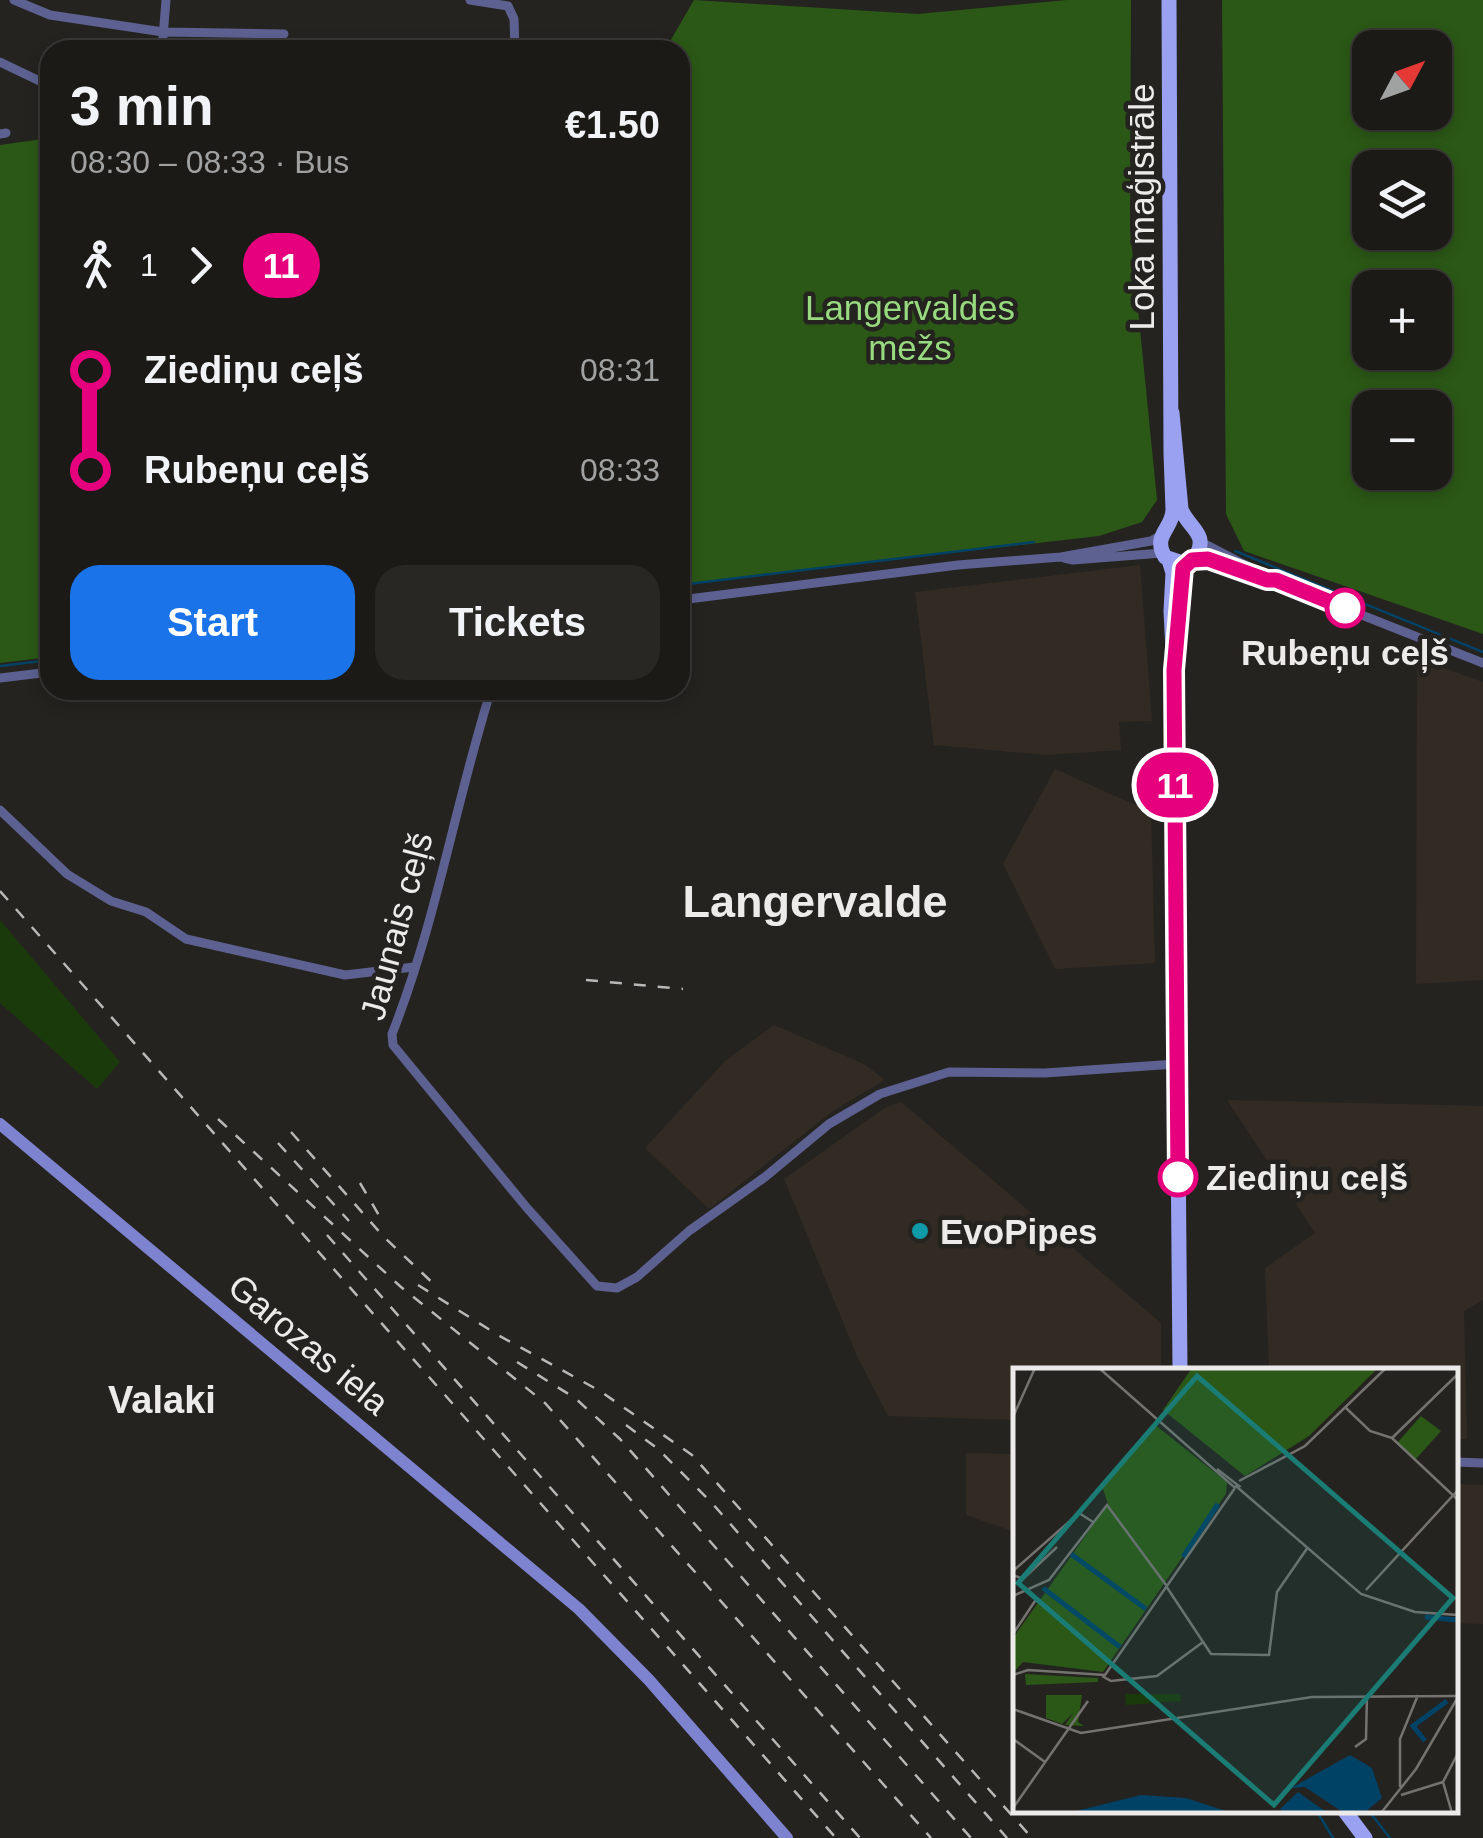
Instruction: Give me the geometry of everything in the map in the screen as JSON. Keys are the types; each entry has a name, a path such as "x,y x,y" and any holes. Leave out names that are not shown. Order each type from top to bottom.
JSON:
{"main road":[{"name":"Loka maģistrāle","path":"1170,0 1173,510 1165,543 1173,573 1170,611 1174,670 1178,1337 1183,1368"},
{"name":"Loka maģistrāle","path":"1172,413 1180,496 1188,523 1199,533 1201,542 1199,552 1183,568 1174,670"},
{"path":"1188,523 1165,543 1190,561"},
{"name":"Garozas iela","path":"0,1124 579,1609 649,1680 779,1835"},
{"path":"1346,1813 1365,1838"}],"street":[{"path":"14,0 50,15 163,32 284,34"},
{"path":"163,40 166,0"},
{"path":"470,0 508,6 514,19 515,40"},
{"path":"0,62 40,81"},
{"path":"690,599 958,565 1061,557 1151,541 1165,543"},
{"path":"1201,542 1276,580 1483,662"},
{"path":"1190,561 1208,559 1276,580"},
{"path":"0,678 40,673"},
{"name":"Jaunais ceļš","path":"488,700 392,1034 393,1045 527,1208 597,1286 617,1288 637,1277 689,1231 765,1177 829,1124 880,1094 949,1072 1032,1074 1176,1064"},
{"path":"0,810 67,874 111,900 146,912 186,940 346,975 414,967"},
{"path":"1458,1462 1483,1463"}],"shaded area":[{"path":"1140,565 1152,721 1119,722 1121,750 1046,755 934,745 915,592"},
{"path":"1417,658 1483,682 1483,980 1416,984"},
{"path":"1055,769 1151,812 1155,963 1055,969 1003,864"},
{"path":"774,1025 864,1064 885,1080 833,1111 709,1209 645,1148 725,1061"},
{"path":"1227,1100 1483,1106 1483,1300 1464,1311 1467,1439 1458,1439 1458,1368 1269,1368 1265,1268 1315,1233"},
{"path":"901,1102 1161,1323 1161,1368 1013,1368 1013,1420 888,1416 857,1356 784,1179 886,1107"},
{"path":"966,1453 1013,1454 1013,1531 966,1515"},
{"path":"1458,1484 1483,1485 1483,1624 1458,1623"}],"green space":[{"name":"Langervaldes mežs","path":"694,0 918,14 1067,0 1131,0 1130,228 1157,500 1142,522 1099,536 690,583 690,40 671,40"},
{"path":"1222,0 1483,0 1483,634 1244,551 1226,514"},
{"path":"40,139 40,658 0,663 0,145"},
{"path":"0,920 120,1062 97,1089 0,1003"}],"waterway":[{"path":"690,584 1034,542"},
{"path":"1235,551 1483,652"},
{"path":"0,666 40,661"},
{"path":"1318,1813 1333,1838"},
{"path":"1370,1813 1390,1838"}],"railway":[{"path":"0,891 836,1838"},
{"path":"586,980 683,989"},
{"path":"218,1119 401,1287 545,1403 931,1838"},
{"path":"291,1132 384,1237 438,1288"},
{"path":"278,1143 349,1221"},
{"path":"360,1183 380,1217"},
{"path":"327,1235 860,1838"},
{"path":"418,1285 600,1391 692,1455 1032,1838"},
{"path":"517,1362 575,1398 620,1439 971,1838"},
{"path":"626,1425 658,1449 711,1502 1007,1838"}],"bus line":[{"name":"11","path":"1178,1177 1174,670 1183,568 1192,560 1208,559 1276,580 1345,608"}],"place":[{"name":"Rubeņu ceļš","path":"1345,608"},
{"name":"Ziediņu ceļš","path":"1178,1177"},
{"name":"EvoPipes","path":"920,1231"}],"district":[{"name":"Langervalde","path":"815,901"},
{"name":"Valaki","path":"162,1400"}]}
